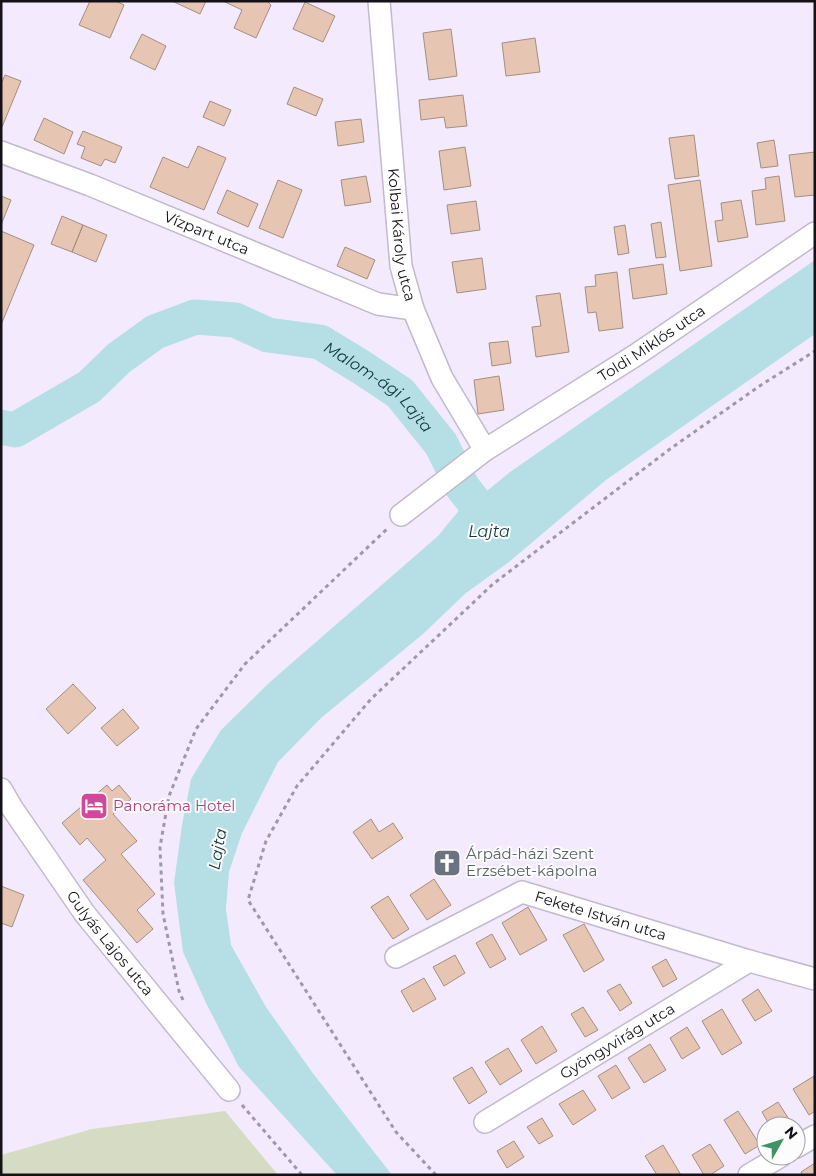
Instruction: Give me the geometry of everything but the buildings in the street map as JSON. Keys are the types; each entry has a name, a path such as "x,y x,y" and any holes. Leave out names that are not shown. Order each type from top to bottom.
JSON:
{"street":[{"path":"360,1 380,6"},
{"name":"Kolbai Károly utca","path":"380,6 401,266 413,309 442,378 478,455"},
{"name":"Vízpart utca","path":"1,152 90,185 378,304 413,309"},
{"name":"Toldi Miklós utca","path":"401,516 441,482 478,455 636,354 815,233"},
{"name":"Gulyás Lajos utca","path":"1,789 85,914 229,1090"},
{"name":"Fekete István utca","path":"396,957 522,892 749,961 815,979"},
{"name":"Gyöngyvirág utca","path":"486,1122 749,961"},
{"path":"749,1175 764,1166"}],"path":[{"path":"436,1175 396,1132 248,900 266,841 296,786 371,699 493,584 670,449 761,385 815,351"},
{"path":"188,1008 179,992 164,914 160,847 169,796 196,729 245,664 401,516"},
{"path":"229,1090 302,1175"}],"shaded area":[{"path":"225,1111 278,1175 1,1175 1,1155 92,1129"}],"water":[{"name":"Lajta","path":"815,260 815,334 606,480 509,562 466,593 423,634 321,718 278,762 242,833 229,872 226,909 231,945 266,1007 312,1072 392,1175 337,1175 239,1067 206,1003 183,952 174,883 191,779 221,730 270,682 438,536 466,502 456,485 466,473 482,495 510,472"}],"waterway":[{"name":"Malom-ági Lajta","path":"1,427 15,430 89,387 119,358 155,332 195,317 235,320 268,335 320,342 400,393 441,444 463,488 475,503"}],"place":[{"name":"Panoráma Hotel","path":"94,806"},
{"name":"Árpád-házi Szent Erzsébet-kápolna","path":"447,863"}]}
